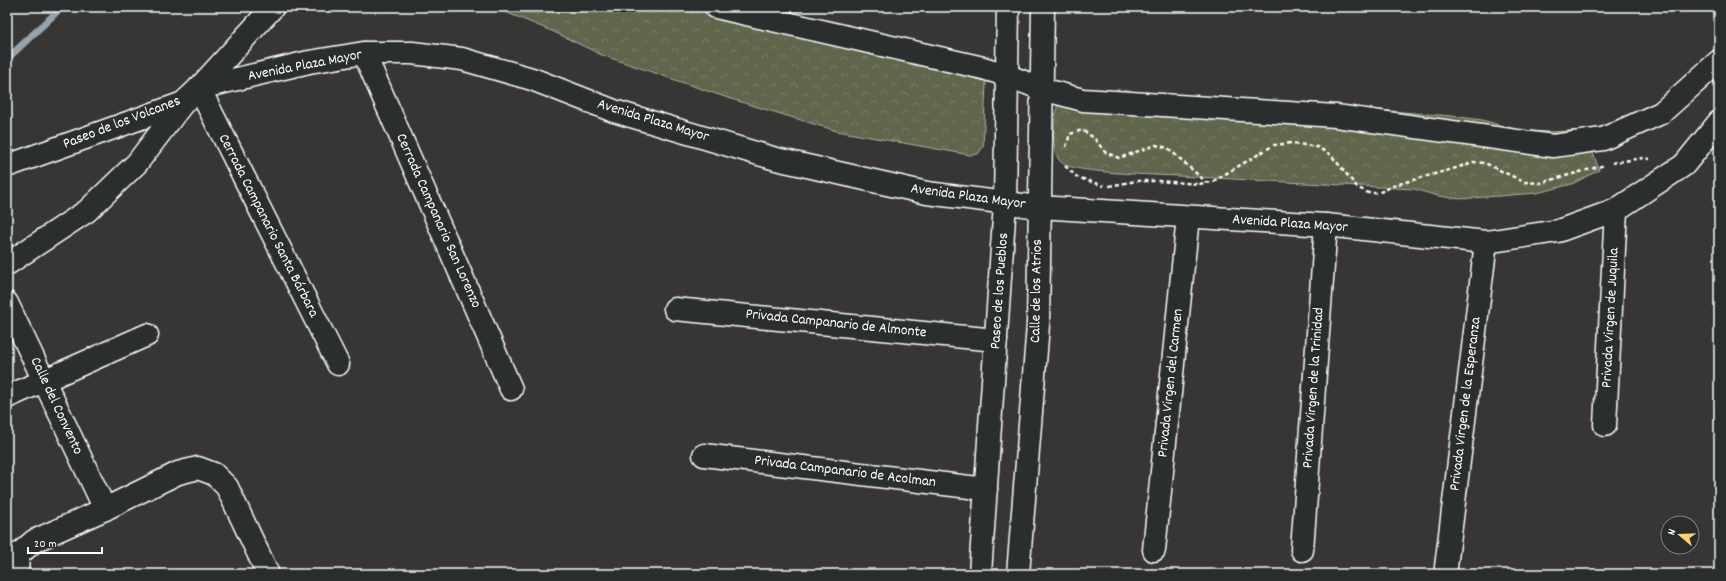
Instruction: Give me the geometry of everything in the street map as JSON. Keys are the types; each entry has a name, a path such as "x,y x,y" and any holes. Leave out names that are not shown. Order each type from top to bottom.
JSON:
{"street":[{"name":"Paseo de los Volcanes","path":"7,166 182,103 199,88 273,7"},
{"path":"716,7 983,68 1042,89 1083,100 1336,116 1553,146 1602,139 1661,113 1718,65"},
{"name":"Paseo de los Pueblos","path":"980,574 1006,203 1006,75 1008,7"},
{"name":"Calle de los Atrios","path":"1018,574 1038,325 1043,7"},
{"name":"Avenida Plaza Mayor","path":"199,88 309,62 364,53 412,53 462,59 532,79 614,111 776,159 927,193 1039,207 1326,225 1486,242 1558,231 1616,210 1684,165 1719,122"},
{"name":"Cerrada Campanario San Lorenzo","path":"364,53 511,389"},
{"name":"Cerrada Campanario Santa Bárbara","path":"199,88 338,364"},
{"path":"7,264 87,211 137,163 182,103"},
{"name":"Privada Virgen de Juquila","path":"1605,425 1616,210"},
{"name":"Privada Virgen del Carmen","path":"1154,550 1188,217"},
{"name":"Privada Virgen de la Trinidad","path":"1302,550 1326,225"},
{"name":"Privada Virgen de la Esperanza","path":"1446,567 1486,242"},
{"name":"Calle del Convento","path":"7,303 45,380 105,509"},
{"name":"Privada Campanario de Almonte","path":"675,309 996,340"},
{"path":"7,397 147,335"},
{"name":"Privada Campanario de Acolman","path":"704,454 986,489"},
{"path":"17,574 18,555 34,542 178,473 198,468 214,474 227,487 268,574"}],"path":[{"path":"1065,152 1070,134 1082,130 1094,138 1105,152 1119,158 1156,145 1168,148 1207,183"},
{"path":"1065,159 1065,167 1077,177 1106,186 1158,181 1199,184 1212,182 1274,145 1292,142 1317,147 1331,155 1357,187 1368,193 1378,193 1395,186 1473,162 1485,163 1524,182 1540,183 1607,164 1642,158 1662,160 1684,165"}],"green space":[{"path":"279,7 330,7 311,11 289,12"},
{"path":"493,7 740,7 987,62 983,147 978,154 970,155 837,131 728,98 602,55 554,32"},
{"path":"1143,97 1270,101 1451,116 1482,120 1518,130 1548,132 1585,130 1599,170 1572,184 1537,193 1460,199 1438,196 1414,189 1098,171 1069,166 1062,163 1058,158 1055,151 1054,134 1055,116 1058,102"}],"waterway":[{"path":"7,59 62,7"}]}
